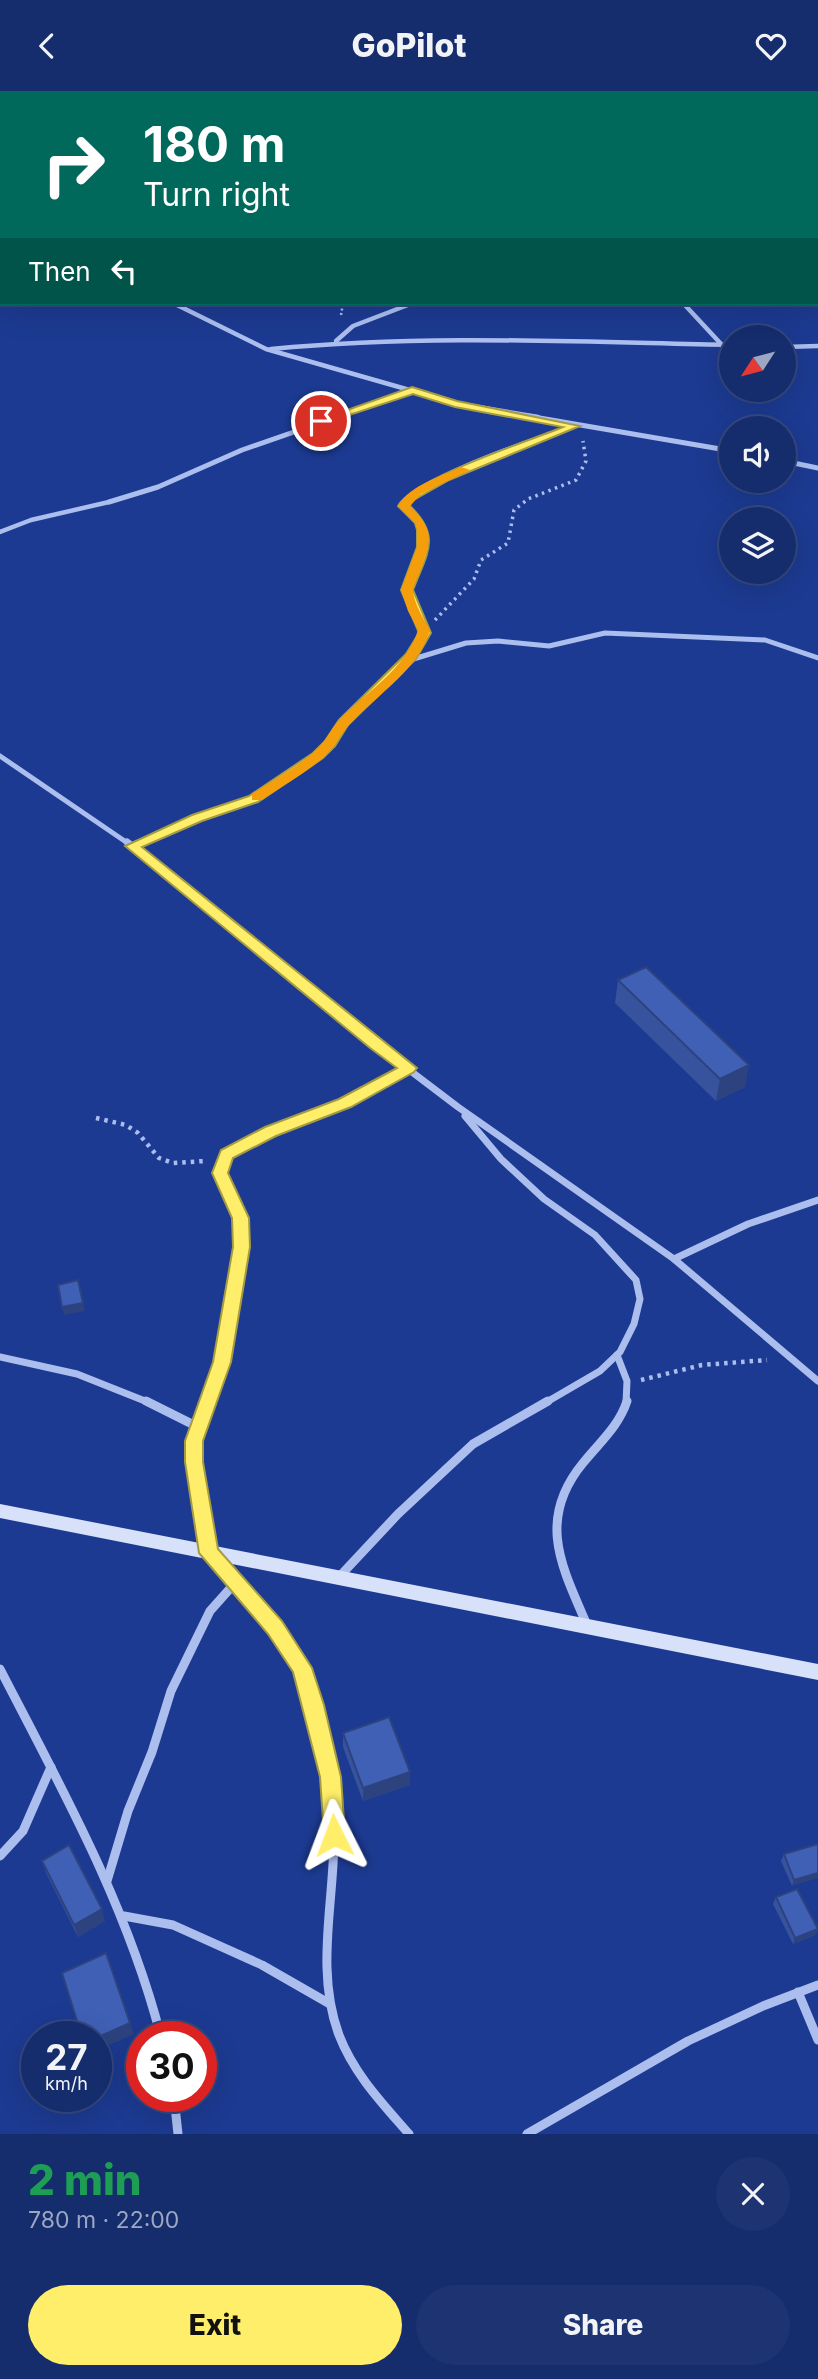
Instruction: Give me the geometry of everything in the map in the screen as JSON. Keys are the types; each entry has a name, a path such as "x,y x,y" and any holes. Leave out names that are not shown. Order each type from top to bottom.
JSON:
{"street":[{"path":"177,305 266,349 455,403 719,449"},
{"path":"335,342 353,326 408,305"},
{"path":"685,305 719,342"},
{"path":"266,349 335,342 565,340 719,345"},
{"path":"796,347 818,346"},
{"path":"108,502 158,487 242,450 412,390"},
{"path":"132,846 197,818 253,799 318,755 343,723 420,645 424,630 407,590 423,547 423,530 420,522 404,506 408,499 445,478 575,426"},
{"path":"796,463 818,468"},
{"path":"406,662 466,643 498,641 550,646 605,633 765,640 818,658"},
{"path":"0,756 132,846 365,1036 458,1107 674,1259 818,1381"},
{"path":"409,1068 345,1103 271,1132 224,1159 220,1173 241,1218 242,1247 222,1362 198,1427 194,1462 209,1553 275,1628 302,1668 314,1705 331,1777 334,1835 332,1900 325,1965 330,2004 340,2037 365,2083 409,2134"},
{"path":"339,1578 398,1514 473,1444 513,1419 590,1378 617,1355 634,1324 640,1299 636,1280 595,1235 544,1199 501,1159 458,1107"},
{"path":"674,1259 748,1224 818,1200"},
{"path":"587,1626 561,1559 555,1535 560,1507 574,1474 619,1418 627,1400 627,1384 617,1355"},
{"path":"0,1357 21,1359 65,1370 138,1395 198,1427"},
{"path":"0,1511 818,1672"},
{"path":"107,1881 128,1811 152,1752 171,1691 210,1611 235,1583"},
{"path":"0,1669 124,1916 157,2021"},
{"path":"0,1856 23,1831 51,1767"},
{"path":"124,1916 173,1925 262,1965 330,2004"},
{"path":"527,2134 688,2041 818,1985"},
{"path":"798,1992 818,2040"},
{"path":"176,2112 178,2134"}],"lane":[{"path":"0,532 32,520 108,502"}],"path":[{"path":"424,630 474,579 481,560 508,543 513,510 528,499 576,480 582,471 587,449 576,435 564,430"},
{"path":"96,1118 126,1125 138,1133 159,1158 173,1163 224,1159"},
{"path":"627,1384 702,1365 767,1360 778,1364"}],"building":[{"path":"646,967 749,1065 720,1079 618,980"},
{"path":"78,1280 83,1303 62,1307 58,1285"},
{"path":"389,1717 410,1772 363,1788 343,1733"},
{"path":"818,1844 818,1873 794,1880 784,1854"},
{"path":"69,1845 102,1909 74,1925 42,1861"},
{"path":"797,1889 818,1929 795,1938 776,1897"},
{"path":"106,1953 129,2021 112,2031 112,2021 77,2021 62,1973"}],"slow traffic":[{"path":"257,797 318,755 343,723 396,673 420,645 425,633 407,590 423,547 423,530 420,522 404,506 417,492 465,470"}],"route":[{"path":"321,421 352,413 412,390 491,411 575,426 445,478 408,499 404,506 420,522 423,547 407,590 425,633 411,656 343,723 318,755 253,799 197,818 132,846 375,1044 409,1068 345,1103 271,1132 227,1155 221,1164 220,1173 241,1218 242,1247 222,1362 194,1441 194,1462 209,1553 275,1628 302,1668 331,1777 334,1835"}]}
